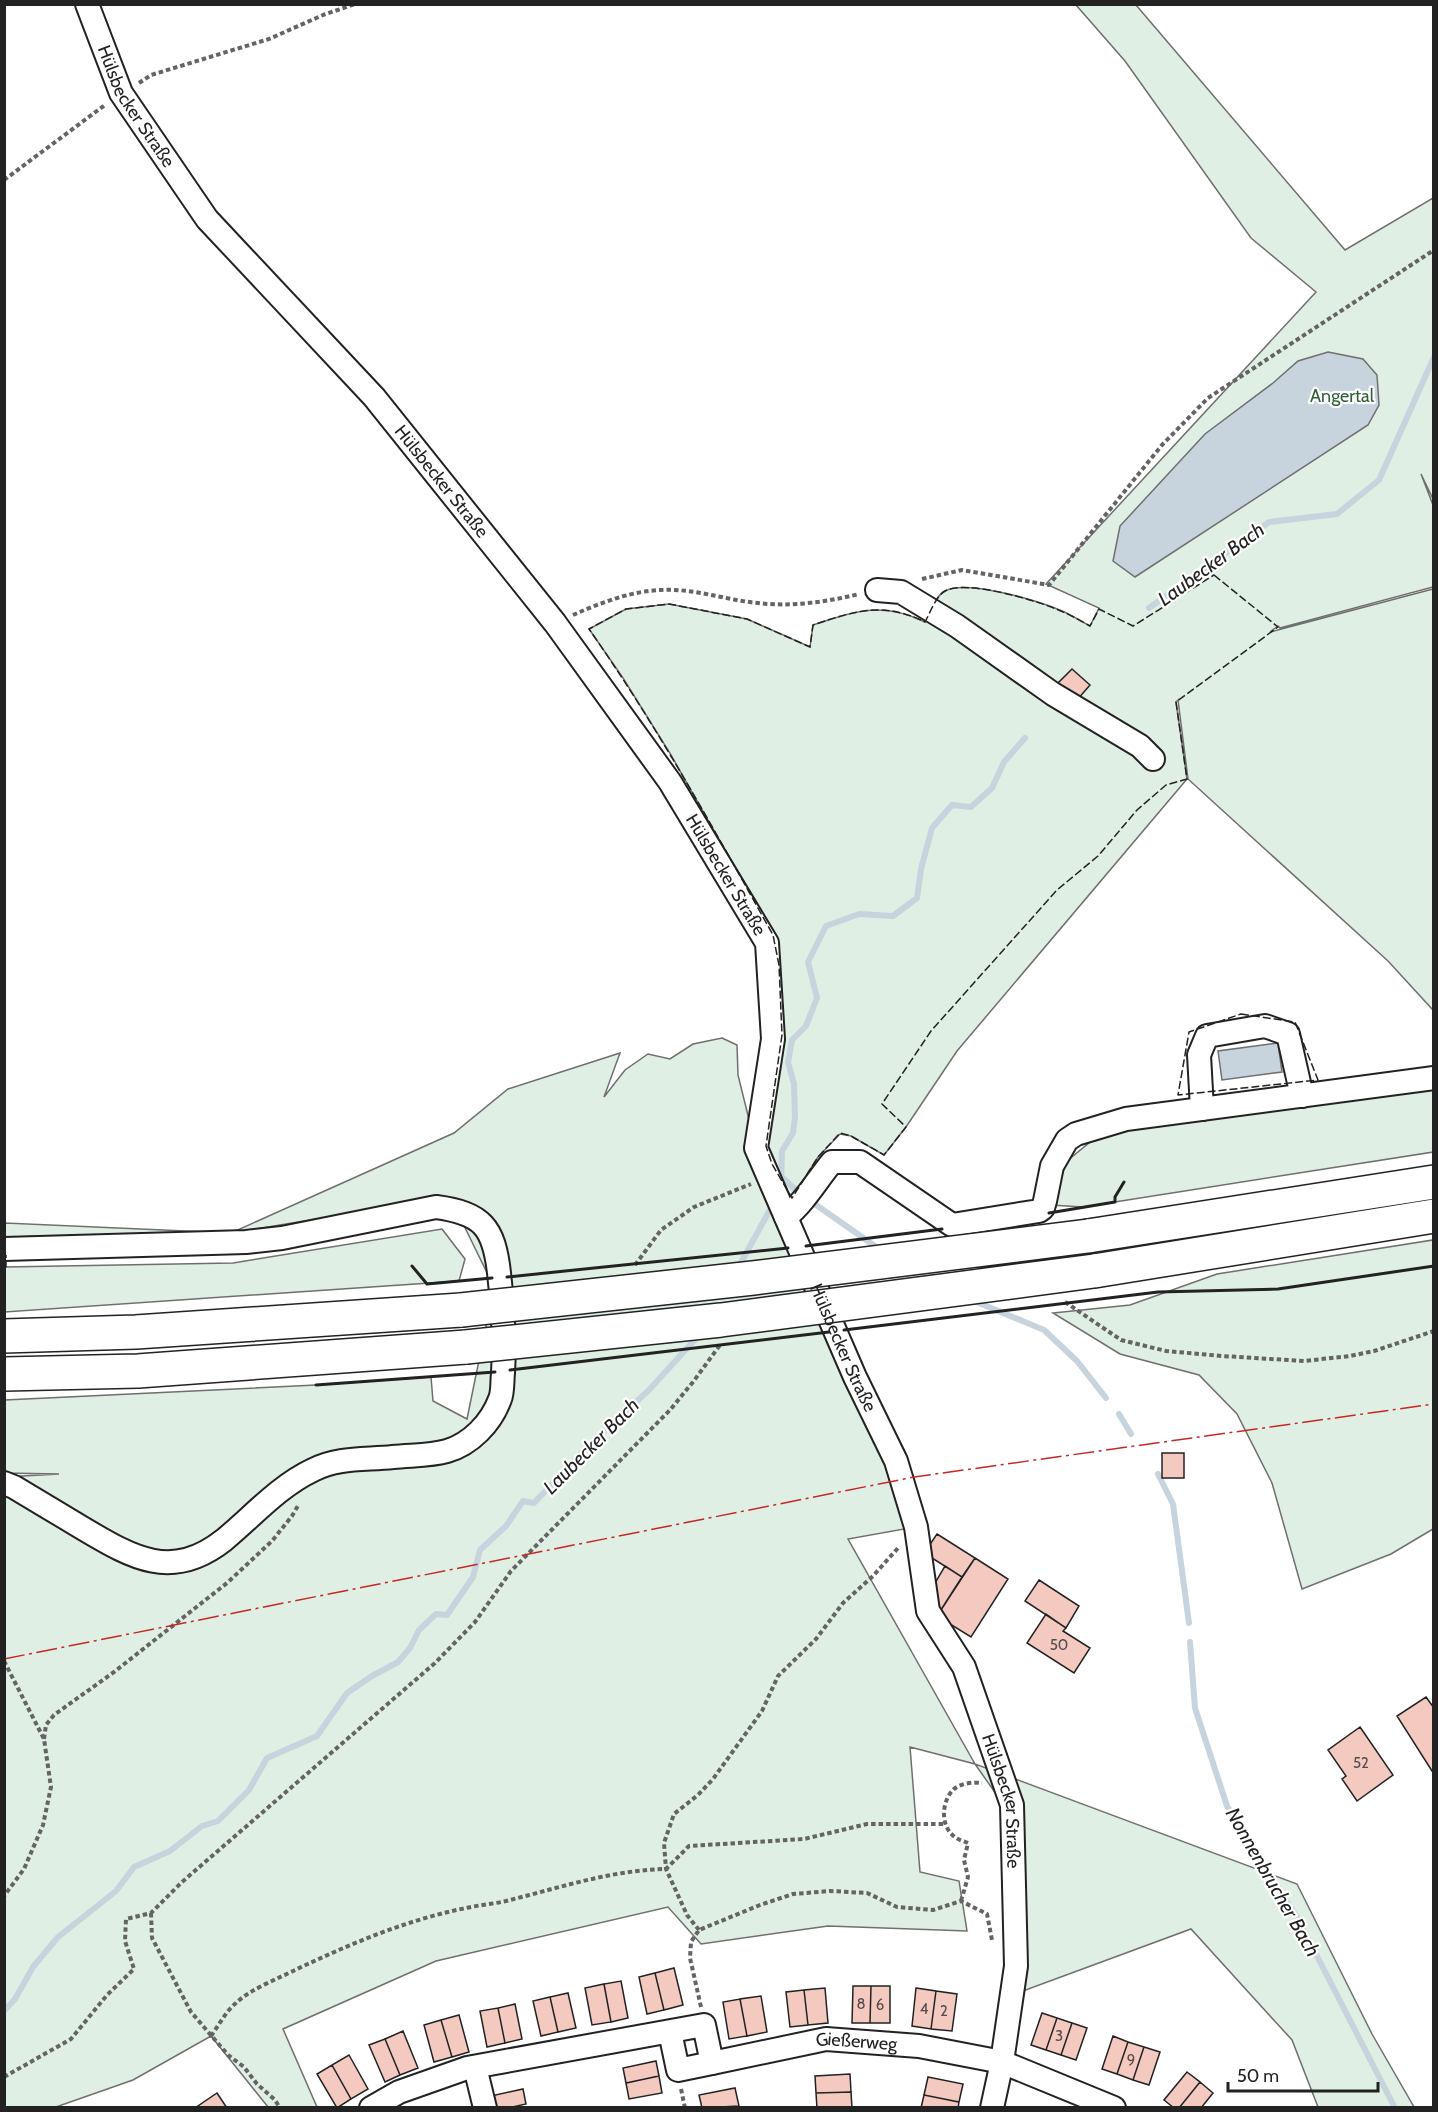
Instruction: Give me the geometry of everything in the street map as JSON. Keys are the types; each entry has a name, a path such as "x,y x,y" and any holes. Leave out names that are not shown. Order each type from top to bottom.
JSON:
{"highway":[{"path":"4,1336 136,1332 461,1310 1088,1236 1434,1182"},
{"path":"4,1374 138,1371 466,1347 721,1320 1094,1271 1434,1216"}],"street":[{"name":"Hülsbecker Straße","path":"87,4 122,93 207,219 374,397 555,623 670,782 767,943 773,1039 756,1148 792,1212 855,1377 896,1461 916,1527 928,1611 964,1667 1012,1805 1016,1966 1002,2062 992,2108"},
{"path":"876,590 901,592 957,626 1053,694 1140,746 1153,759"},
{"path":"1202,1109 1199,1055 1207,1036 1265,1026 1288,1034 1302,1096"},
{"path":"792,1212 832,1162 860,1162 952,1225 1039,1211 1045,1201 1052,1166 1067,1140 1076,1134 1126,1119 1434,1078"},
{"path":"4,1249 246,1242 282,1238 436,1207 459,1210 480,1220 495,1246 505,1333 501,1397 487,1424 466,1443 447,1451 345,1460 312,1470 287,1486 206,1553 186,1560 162,1562 142,1559 120,1550 4,1483"},
{"path":"373,2107 399,2092 475,2067 704,2025 712,2063"},
{"name":"Gießerweg","path":"670,2032 678,2070 826,2039 919,2046 1002,2062 1114,2108"},
{"path":"475,2067 485,2108"}],"path":[{"path":"4,180 122,93 151,75 269,39 323,15 355,4"},
{"path":"913,581 962,570 1049,585 1162,445 1208,398 1434,250"},
{"path":"555,623 629,594 662,590 703,592 755,603 784,605 846,597 876,590"},
{"path":"1055,1295 1122,1340 1166,1351 1304,1361 1374,1351 1434,1331"},
{"path":"4,2078 71,2039 107,1995 134,1969 125,1941 126,1919 151,1913 182,1882 443,1655 475,1622 511,1571 670,1410 720,1344"},
{"path":"4,1896 24,1869 43,1825 51,1787 44,1739 46,1725 54,1715 170,1629 227,1583 272,1541 292,1516 310,1484 312,1470"},
{"path":"699,1930 687,1915 666,1869 664,1843 674,1814 698,1795 713,1779 762,1712 778,1676 816,1639 843,1603 873,1575 916,1527"},
{"path":"4,1661 44,1739"},
{"path":"961,1901 968,1877 964,1860 969,1843 954,1837 945,1824 944,1808 954,1789 971,1782 986,1784"},
{"path":"212,2036 236,2002 273,1981 338,1950 391,1929 465,1908 505,1901 591,1879 640,1869 666,1869 689,1846 804,1839 867,1824 945,1824"},
{"path":"704,2025 690,1958 691,1942 699,1930 793,1894 830,1891 867,1893 897,1907 933,1910 961,1901 987,1914 993,1948"},
{"path":"151,1913 152,1938 191,2012 228,2055 244,2067 280,2108"}],"green space":[{"name":"Angertal","path":"1076,5 1136,5 1345,250 1433,198 1433,499 1421,474 1433,505 1433,587 1280,628 1278,626 1270,632 1433,589 1433,1010 1388,961 1188,779 1178,700 1176,702 1187,779 957,1051 906,1127 884,1155 851,1136 840,1134 818,1157 792,1198 785,1189 766,1146 773,935 671,755 589,629 626,609 669,604 747,619 810,647 813,625 856,612 882,610 925,622 942,593 955,588 985,589 1037,602 1062,611 1090,626 1099,608 1046,584 1316,292 1251,238 1125,61"},
{"path":"722,1038 737,1045 738,1075 756,1148 893,1466 910,1528 848,1539 975,1764 910,1747 920,1872 959,1881 967,1931 828,1926 701,1944 668,1907 436,1961 283,2029 317,2107 268,2107 211,2036 133,2080 56,2107 5,2107 4,1477 59,1474 5,1473 5,1400 431,1377 433,1401 467,1419 494,1287 450,1197 231,1233 454,1133 508,1089 620,1053 604,1097 625,1070 648,1054 670,1059 693,1044"},
{"path":"1433,1087 1433,1152 1083,1207 1051,1205 1067,1161 1100,1134"},
{"path":"5,1223 231,1233 5,1237"},
{"path":"442,1229 465,1259 459,1281 5,1312 5,1267 233,1263"},
{"path":"1433,1240 1433,1529 1391,1554 1302,1589 1272,1483 1237,1414 1199,1375 1120,1354 1053,1313 1130,1305 1217,1274"},
{"path":"975,1764 1297,1884 1372,2034 1414,2107 1318,2107 1292,2040 1191,1929 1023,1991 1006,1808"}],"shaded area":[{"path":"1328,352 1363,359 1377,375 1379,405 1368,425 1135,577 1113,561 1120,526 1205,434 1273,383 1298,361"},
{"path":"1278,1043 1282,1072 1222,1080 1218,1051"}],"building":[{"path":"1072,669 1090,685 1077,700 1058,683"},
{"path":"1162,1453 1184,1453 1184,1478 1162,1478"},
{"path":"937,1534 975,1558 962,1577 924,1553"},
{"path":"975,1558 1008,1579 971,1637 937,1616"},
{"path":"945,1566 962,1577 937,1616 929,1593"},
{"path":"1039,1580 1079,1606 1066,1628 1025,1601"},
{"path":"1046,1614 1066,1628 1063,1631 1090,1648 1074,1673 1027,1643"},
{"path":"1426,1697 1434,1708 1434,1770 1432,1771 1397,1716"},
{"path":"1360,1727 1393,1775 1357,1801 1342,1779 1346,1776 1328,1750"},
{"path":"674,1968 683,2005 664,2010 655,1973"},
{"path":"655,1973 664,2010 647,2014 639,1977"},
{"path":"621,1981 628,2018 611,2022 604,1984"},
{"path":"604,1984 611,2022 592,2025 585,1988"},
{"path":"853,1986 871,1986 870,2023 852,2023"},
{"path":"871,1986 890,1986 890,2023 870,2023"},
{"path":"825,1988 828,2023 808,2025 804,1990"},
{"path":"916,1988 936,1991 931,2029 912,2026"},
{"path":"804,1990 808,2025 790,2027 786,1992"},
{"path":"936,1991 957,1994 952,2031 931,2029"},
{"path":"568,1993 576,2028 558,2032 550,1997"},
{"path":"761,1996 767,2032 747,2036 740,1999"},
{"path":"550,1997 558,2032 541,2036 533,2001"},
{"path":"740,1999 747,2036 729,2039 723,2002"},
{"path":"515,2004 522,2039 505,2043 498,2008"},
{"path":"498,2008 505,2043 487,2047 480,2011"},
{"path":"1042,2013 1057,2018 1046,2050 1031,2045"},
{"path":"459,2015 469,2052 452,2057 441,2020"},
{"path":"1057,2018 1072,2023 1061,2055 1046,2050"},
{"path":"441,2020 452,2057 434,2062 424,2025"},
{"path":"1072,2023 1087,2028 1076,2060 1061,2055"},
{"path":"403,2031 418,2068 400,2075 385,2039"},
{"path":"1113,2036 1128,2042 1117,2074 1102,2069"},
{"path":"385,2039 400,2075 385,2082 369,2045"},
{"path":"1128,2042 1144,2047 1133,2080 1117,2074"},
{"path":"1144,2047 1160,2052 1149,2085 1133,2080"},
{"path":"349,2055 368,2089 351,2099 332,2065"},
{"path":"656,2061 659,2076 626,2083 623,2068"},
{"path":"332,2065 351,2099 337,2108 317,2074"},
{"path":"1187,2072 1200,2082 1179,2108 1174,2108 1164,2100"},
{"path":"850,2074 851,2092 816,2093 815,2076"},
{"path":"659,2076 662,2093 629,2099 626,2083"},
{"path":"928,2077 963,2084 959,2102 924,2095"},
{"path":"1200,2082 1213,2093 1201,2108 1179,2108"},
{"path":"735,2088 739,2106 702,2108 699,2095"},
{"path":"523,2089 526,2104 508,2108 493,2108 491,2096"},
{"path":"851,2092 852,2108 817,2108 816,2093"},
{"path":"217,2093 227,2108 195,2108"},
{"path":"924,2095 959,2102 958,2108 921,2108"}],"waterway":[{"name":"Laubecker Bach","path":"1149,608 1269,522 1337,514 1379,480 1434,357"},
{"name":"Laubecker Bach","path":"781,1184 782,1151 793,1133 795,1117 794,1084 788,1062 792,1040 806,1026 817,998 808,962 826,926 859,914 893,916 917,898 921,869 932,828 952,805 971,807 992,788 1004,762 1025,738"},
{"name":"Nonnenbrucher Bach","path":"783,1178 800,1194"},
{"name":"Nonnenbrucher Bach","path":"809,1200 882,1251"},
{"name":"Laubecker Bach","path":"738,1268 772,1206"},
{"name":"Nonnenbrucher Bach","path":"972,1300 1044,1330 1077,1361 1106,1398"},
{"name":"Laubecker Bach","path":"4,2011 15,1999 33,1967 58,1937 116,1891 134,1867 170,1851 202,1826 218,1821 249,1790 267,1758 317,1736 347,1693 398,1662 410,1648 419,1630 436,1614 447,1615 473,1577 480,1550 506,1526 523,1501 534,1503 591,1443 649,1390 700,1334"},
{"name":"Nonnenbrucher Bach","path":"1119,1414 1131,1434"},
{"name":"Nonnenbrucher Bach","path":"1158,1474 1173,1504 1189,1623"},
{"name":"Nonnenbrucher Bach","path":"1190,1642 1195,1708 1227,1806 1298,1919 1395,2108"}],"fence":[{"path":"1214,575 1278,627 1176,702 1187,779 1166,785 1137,810 1098,856 1057,890 931,1031 882,1104 906,1127 884,1155 851,1136 840,1133 818,1157 792,1198 772,1164 766,1146 782,1035 779,965 773,935 662,741 589,629 626,609 669,604 747,619 810,647 813,625 856,612 869,610 896,612 925,622 942,593 955,588 985,589 1037,602 1090,626 1099,609 1133,626 1214,575"},
{"path":"1241,1014 1295,1022 1318,1080 1178,1095 1189,1032 1241,1014"},
{"path":"4,1267 6,1267 6,1255"}],"wall":[{"path":"1049,1213 1115,1202 1115,1197 1124,1182"},
{"path":"806,1246 942,1229"},
{"path":"507,1277 788,1248"},
{"path":"412,1266 427,1284 492,1278"},
{"path":"844,1330 1158,1292 1278,1289 1434,1266"},
{"path":"510,1370 829,1332"},
{"path":"316,1385 495,1372"}],"power":[{"path":"4,1659 914,1477 1434,1404"}]}
